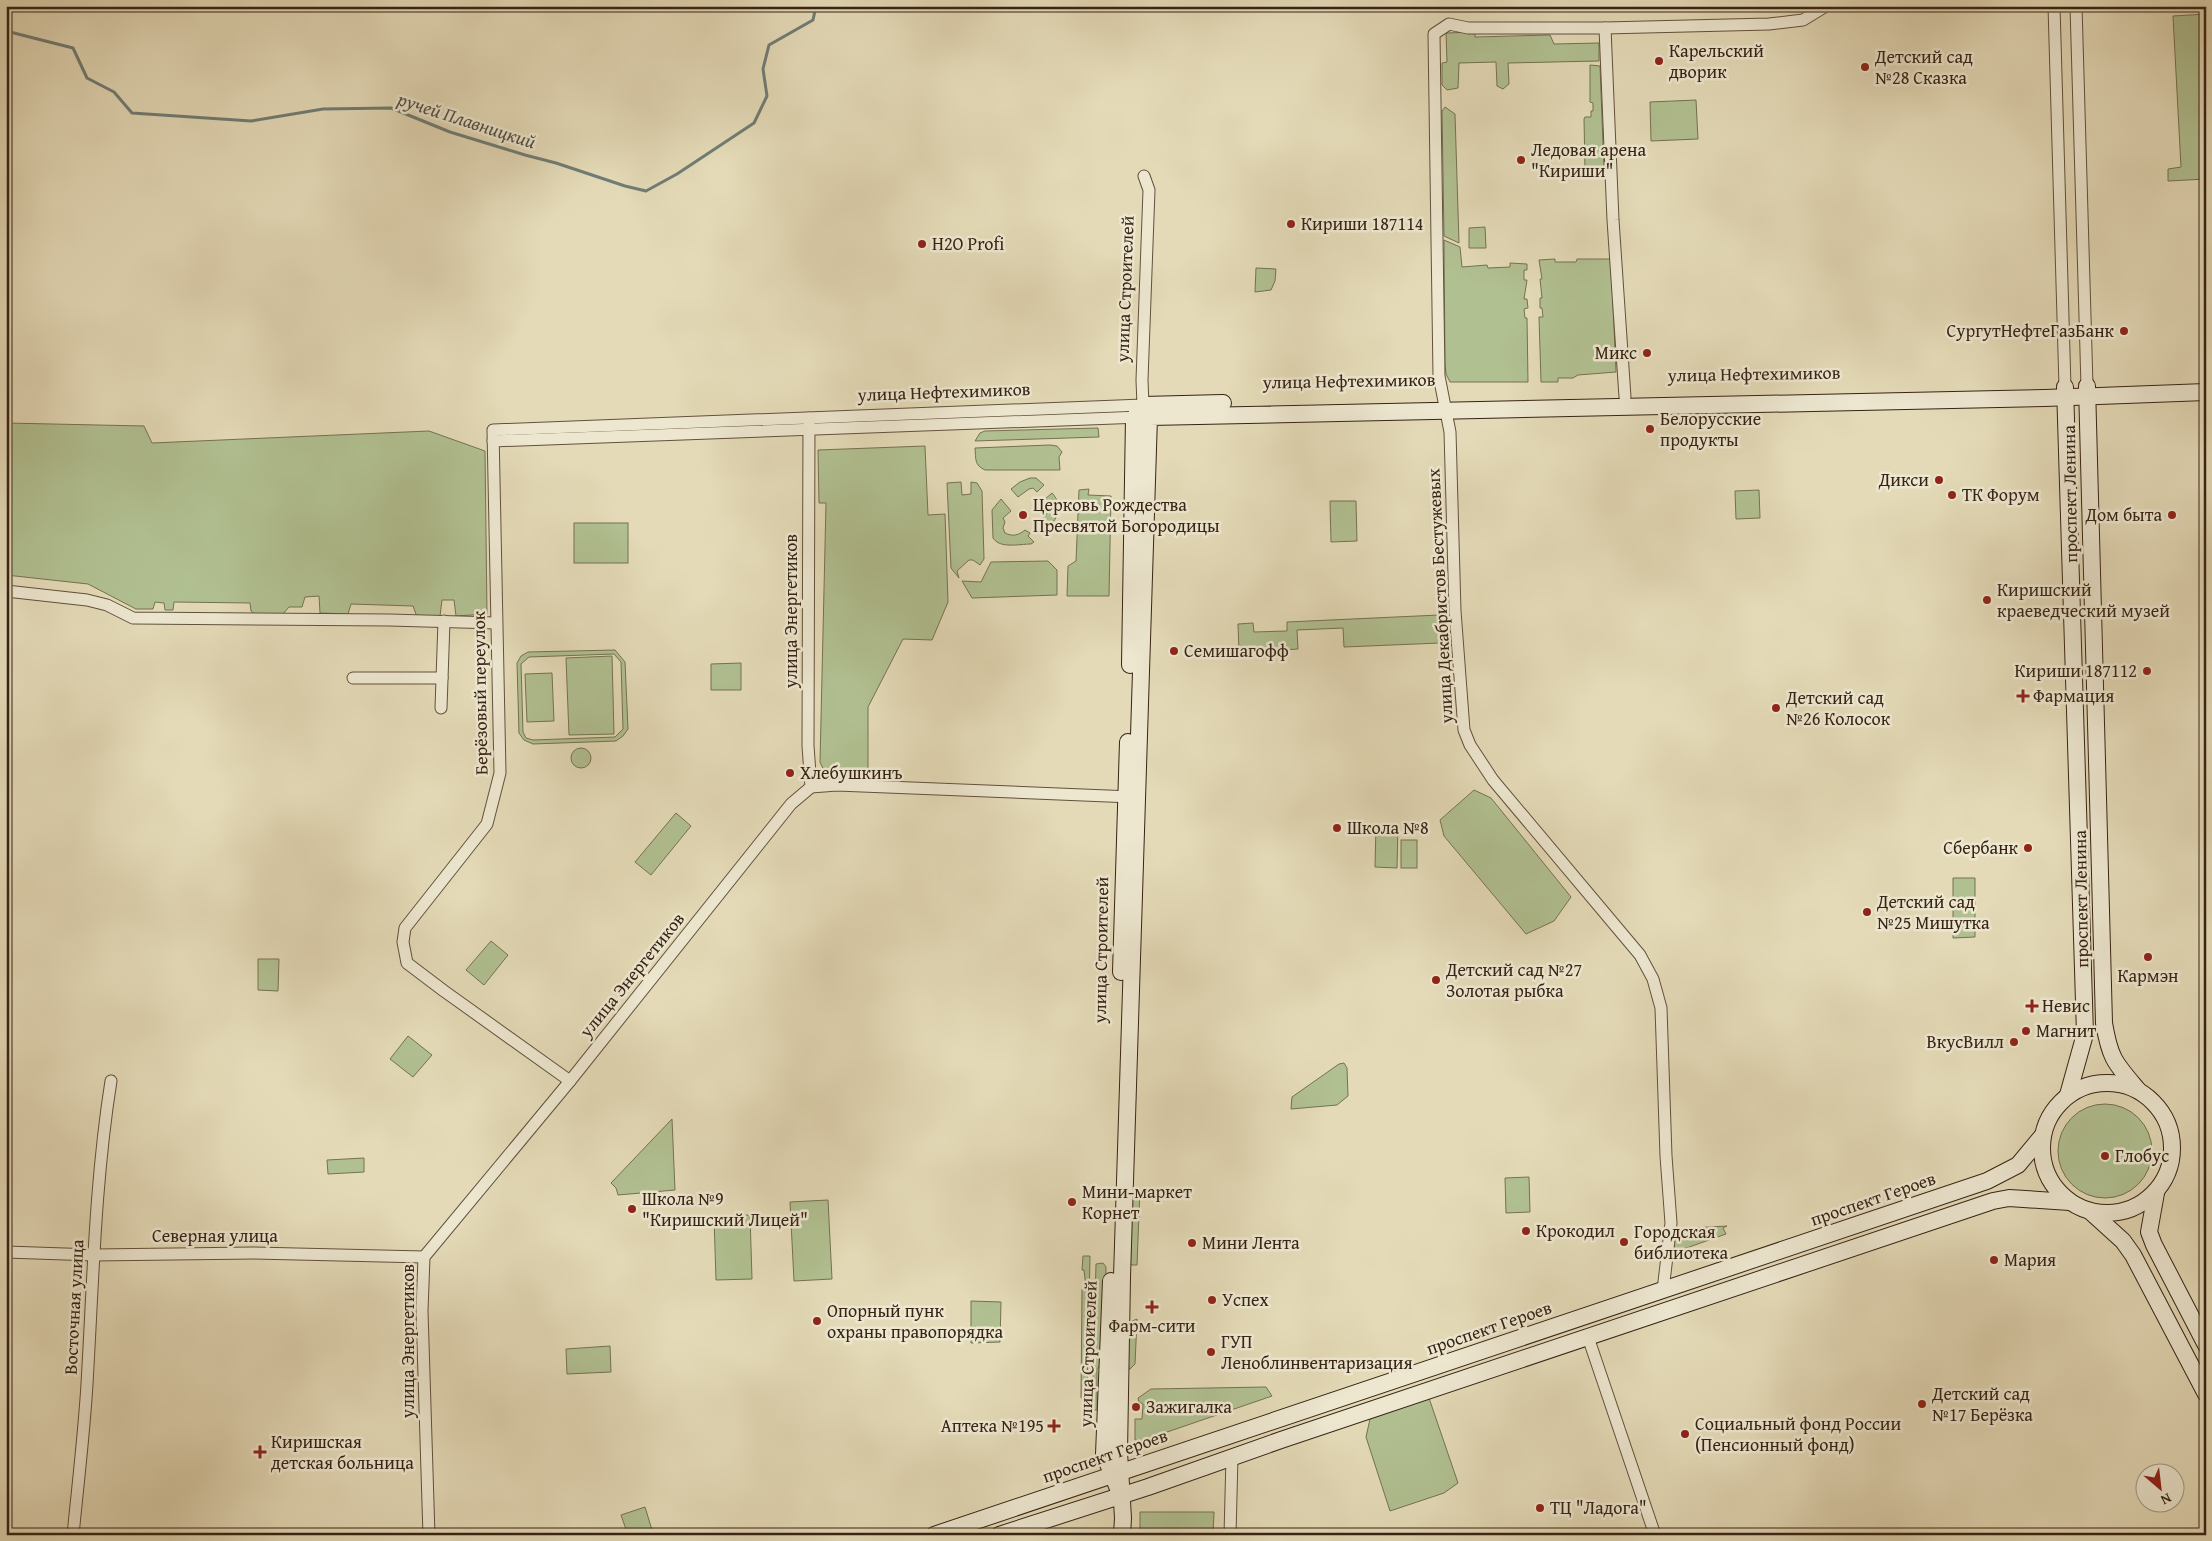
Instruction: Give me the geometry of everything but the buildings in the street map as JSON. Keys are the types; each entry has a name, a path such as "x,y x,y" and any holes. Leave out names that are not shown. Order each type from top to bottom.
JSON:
{"street":[{"path":"1626,397 1612,220 1605,28 1769,24 1803,20 1826,6"},
{"name":"проспект Ленина","path":"2054,6 2084,1034 2068,1095"},
{"name":"проспект Ленина","path":"2076,6 2104,1023 2106,1043 2113,1062 2138,1090"},
{"name":"улица Декабристов Бестужевых","path":"1605,28 1477,28 1450,24 1434,34 1438,376 1450,432 1455,612 1464,730 1470,745 1489,774 1640,955 1653,978 1659,996 1671,1222 1664,1290"},
{"name":"улица Строителей","path":"1122,1535 1124,1518 1117,1473 1104,1454 1132,797 1130,709 1149,190 1144,176"},
{"path":"1445,405 2066,392 2206,382"},
{"path":"2087,391 2206,392"},
{"name":"улица Нефтехимиков","path":"493,436 809,418 1142,413 1445,405 1626,397 2066,392"},
{"path":"493,436 810,430 1142,413"},
{"name":"улица Энергетиков","path":"429,1535 422,1311 424,1257 570,1081 791,804 812,787 808,746 809,418"},
{"name":"Берёзовый переулок","path":"493,436 500,773 498,789 487,824 405,928 403,942 407,962 451,996 570,1081"},
{"path":"6,591 88,600 107,605 133,618 444,620 496,623"},
{"path":"441,708 444,620"},
{"path":"353,678 442,678"},
{"path":"812,787 837,785 1132,797"},
{"name":"Восточная улица","path":"74,1535 87,1385 94,1255 105,1118 111,1081"},
{"path":"2092,1212 2115,1213 2137,1207 2156,1193 2166,1177 2172,1159 2173,1142 2169,1125 2160,1110 2138,1090 2115,1083 2091,1085 2068,1095 2059,1103 2049,1118 2043,1135 2043,1160 2052,1184 2070,1202 2092,1212 2123,1241 2133,1255 2206,1394"},
{"name":"проспект Героев","path":"934,1535 1987,1181 2018,1165 2043,1135"},
{"path":"2156,1193 2150,1232 2154,1245 2206,1345"},
{"path":"999,1535 1121,1496 2001,1199 2070,1202"},
{"name":"Северная улица","path":"6,1252 94,1255 254,1253 424,1257"},
{"path":"1588,1337 1655,1535"},
{"path":"1230,1535 1232,1457"}],"green space":[{"path":"2206,14 2206,179 2168,181 2168,169 2181,167 2173,16"},
{"path":"1475,32 1475,37 1550,35 1554,44 1599,43 1599,61 1508,63 1509,84 1503,89 1497,86 1496,62 1459,63 1458,88 1447,90 1442,85 1442,63 1447,62 1446,33"},
{"path":"1590,65 1600,66 1604,170 1602,172 1589,173 1585,170 1584,119 1585,117 1591,117 1591,111 1593,111 1593,103 1590,102"},
{"path":"1696,100 1698,139 1651,141 1650,102"},
{"path":"1445,107 1455,114 1459,243 1444,236 1442,111"},
{"path":"1485,227 1486,248 1469,248 1469,228"},
{"path":"1444,240 1460,247 1462,267 1487,265 1488,268 1510,267 1510,263 1527,264 1527,270 1524,270 1524,280 1527,280 1524,299 1527,299 1528,308 1524,309 1525,318 1527,318 1528,382 1450,382 1446,374 1445,364"},
{"path":"1555,259 1555,262 1576,262 1577,259 1611,259 1616,372 1578,375 1573,378 1558,378 1558,382 1541,382 1539,317 1543,317 1542,308 1540,308 1540,298 1542,298 1540,279 1542,279 1539,260"},
{"path":"1256,268 1276,269 1275,281 1271,290 1255,292"},
{"path":"6,423 144,426 152,443 429,431 485,451 487,614 456,616 454,600 442,600 440,616 417,617 413,606 351,604 348,614 320,613 319,596 305,597 302,607 289,607 282,615 257,616 251,611 250,603 174,602 173,610 165,610 164,603 155,602 153,609 136,609 88,584 6,575"},
{"path":"1098,428 1099,437 975,441 980,433 985,431"},
{"path":"925,446 928,515 945,514 948,602 932,640 903,639 868,707 868,778 835,777 834,774 824,771 820,762 826,503 819,503 818,450"},
{"path":"1057,446 1062,452 1059,457 1060,470 985,470 976,461 975,448"},
{"path":"1036,478 1044,485 1037,492 1033,488 1029,489 1018,497 1011,489 1020,482"},
{"path":"961,482 962,495 971,494 971,482 977,483 982,491 984,559 980,565 973,560 969,560 957,571 959,578 951,568 947,483"},
{"path":"1089,489 1088,495 1111,496 1109,596 1067,596 1068,566 1076,561 1079,490"},
{"path":"1759,490 1760,518 1736,519 1735,491"},
{"path":"1052,493 1058,502 1058,511 1055,520 1048,528 1041,520 1049,511 1050,505 1044,500"},
{"path":"1001,499 1011,511 1003,518 1005,533 1016,535 1025,530 1030,533 1028,536 1034,542 1031,544 1005,545 1000,544 993,538 992,510"},
{"path":"1330,501 1356,501 1357,541 1331,542"},
{"path":"574,523 628,523 628,563 574,563"},
{"path":"1048,561 1057,570 1057,595 972,598 962,581 981,582 991,562"},
{"path":"1439,615 1440,643 1344,647 1343,628 1297,630 1298,649 1239,653 1238,624 1253,623 1254,632 1287,631 1287,622"},
{"path":"615,650 625,662 628,729 623,736 616,741 533,744 524,740 519,733 517,663 521,656 528,652","holes":["614,654 621,662 623,729 615,737 533,740 526,738 523,732 521,664 529,657"]},
{"path":"612,656 614,734 569,735 566,658"},
{"path":"741,663 741,690 711,690 711,664"},
{"path":"552,673 554,721 527,722 525,674"},
{"path":"581,748 588,751 591,758 588,765 581,768 574,765 571,758 574,751"},
{"path":"1474,790 1491,798 1571,897 1554,921 1526,934 1444,836 1440,820"},
{"path":"676,813 691,826 651,875 635,862"},
{"path":"1376,825 1398,826 1397,868 1375,867"},
{"path":"1401,840 1417,840 1417,868 1401,868"},
{"path":"1953,878 1975,878 1975,937 1953,938"},
{"path":"491,941 508,955 484,985 466,970"},
{"path":"258,959 279,959 278,991 258,990"},
{"path":"408,1036 432,1055 413,1077 390,1059"},
{"path":"1344,1063 1347,1068 1348,1096 1337,1105 1291,1109 1292,1097 1339,1064"},
{"path":"2105,1104 2123,1107 2138,1118 2149,1133 2152,1151 2149,1169 2138,1184 2123,1195 2105,1198 2087,1195 2072,1184 2061,1169 2058,1151 2061,1133 2072,1118 2087,1107"},
{"path":"672,1119 675,1190 618,1195 616,1188 611,1183"},
{"path":"364,1158 364,1172 328,1174 327,1160"},
{"path":"1529,1177 1530,1212 1506,1213 1505,1178"},
{"path":"1140,1189 1137,1265 1132,1265 1127,1261 1132,1193"},
{"path":"828,1200 832,1279 794,1281 790,1202"},
{"path":"750,1215 752,1279 716,1280 714,1217"},
{"path":"1727,1226 1723,1228 1726,1234 1675,1252 1673,1234 1675,1229"},
{"path":"1083,1256 1090,1256 1087,1397 1081,1398 1082,1289 1086,1288 1084,1270 1082,1270"},
{"path":"1103,1263 1106,1267 1104,1360 1097,1369 1097,1410 1092,1410 1096,1264"},
{"path":"971,1301 1001,1302 1000,1342 971,1343"},
{"path":"1137,1319 1135,1364 1129,1370 1125,1324"},
{"path":"610,1346 611,1372 567,1374 566,1349"},
{"path":"1266,1387 1272,1396 1141,1441 1135,1440 1135,1419 1142,1419 1143,1404 1139,1402 1138,1398 1151,1389"},
{"path":"1429,1398 1458,1483 1444,1493 1390,1511 1366,1437 1370,1419"},
{"path":"645,1507 652,1530 638,1535 628,1535 621,1515"},
{"path":"1140,1512 1214,1512 1213,1535 1140,1535"}],"waterway":[{"name":"ручей Плавницкий","path":"6,31 73,48 87,78 114,92 132,113 251,121 323,109 391,108 450,132 646,191 677,174 754,123 767,96 763,69 769,45 813,20 816,6"}],"place":[{"name":"Карельский дворик","path":"1659,61"},
{"name":"Детский сад №28 Сказка","path":"1865,67"},
{"name":"Ледовая арена \"Кириши\"","path":"1521,160"},
{"name":"Кириши 187114","path":"1291,224"},
{"name":"H2O Profi","path":"922,244"},
{"name":"СургутНефтеГазБанк","path":"2124,331"},
{"name":"Микс","path":"1647,353"},
{"name":"Белорусские продукты","path":"1650,429"},
{"name":"Дикси","path":"1939,480"},
{"name":"ТК Форум","path":"1952,495"},
{"name":"Церковь Рождества Пресвятой Богородицы","path":"1023,515"},
{"name":"Дом быта","path":"2172,515"},
{"name":"Киришский краеведческий музей","path":"1987,600"},
{"name":"Семишагофф","path":"1174,651"},
{"name":"Кириши 187112","path":"2147,671"},
{"name":"Фармация","path":"2023,696"},
{"name":"Детский сад №26 Колосок","path":"1776,708"},
{"name":"Хлебушкинъ","path":"790,773"},
{"name":"Школа №8","path":"1337,828"},
{"name":"Сбербанк","path":"2028,848"},
{"name":"Детский сад №25 Мишутка","path":"1867,912"},
{"name":"Кармэн","path":"2148,957"},
{"name":"Детский сад №27 Золотая рыбка","path":"1436,980"},
{"name":"Невис","path":"2032,1006"},
{"name":"Магнит","path":"2026,1031"},
{"name":"ВкусВилл","path":"2014,1042"},
{"name":"Глобус","path":"2105,1156"},
{"name":"Мини-маркет Корнет","path":"1072,1202"},
{"name":"Школа №9 \"Киришский Лицей\"","path":"632,1209"},
{"name":"Крокодил","path":"1526,1231"},
{"name":"Городская библиотека","path":"1624,1242"},
{"name":"Мини Лента","path":"1192,1243"},
{"name":"Мария","path":"1994,1260"},
{"name":"Успех","path":"1212,1300"},
{"name":"Фарм-сити","path":"1152,1307"},
{"name":"Опорный пунк охраны правопорядка","path":"817,1321"},
{"name":"ГУП Леноблинвентаризация","path":"1211,1352"},
{"name":"Детский сад №17 Берёзка","path":"1922,1404"},
{"name":"Зажигалка","path":"1136,1407"},
{"name":"Аптека №195","path":"1054,1426"},
{"name":"Социальный фонд России (Пенсионный фонд)","path":"1685,1434"},
{"name":"Киришская детская больница","path":"260,1452"},
{"name":"ТЦ \"Ладога\"","path":"1540,1508"}]}
